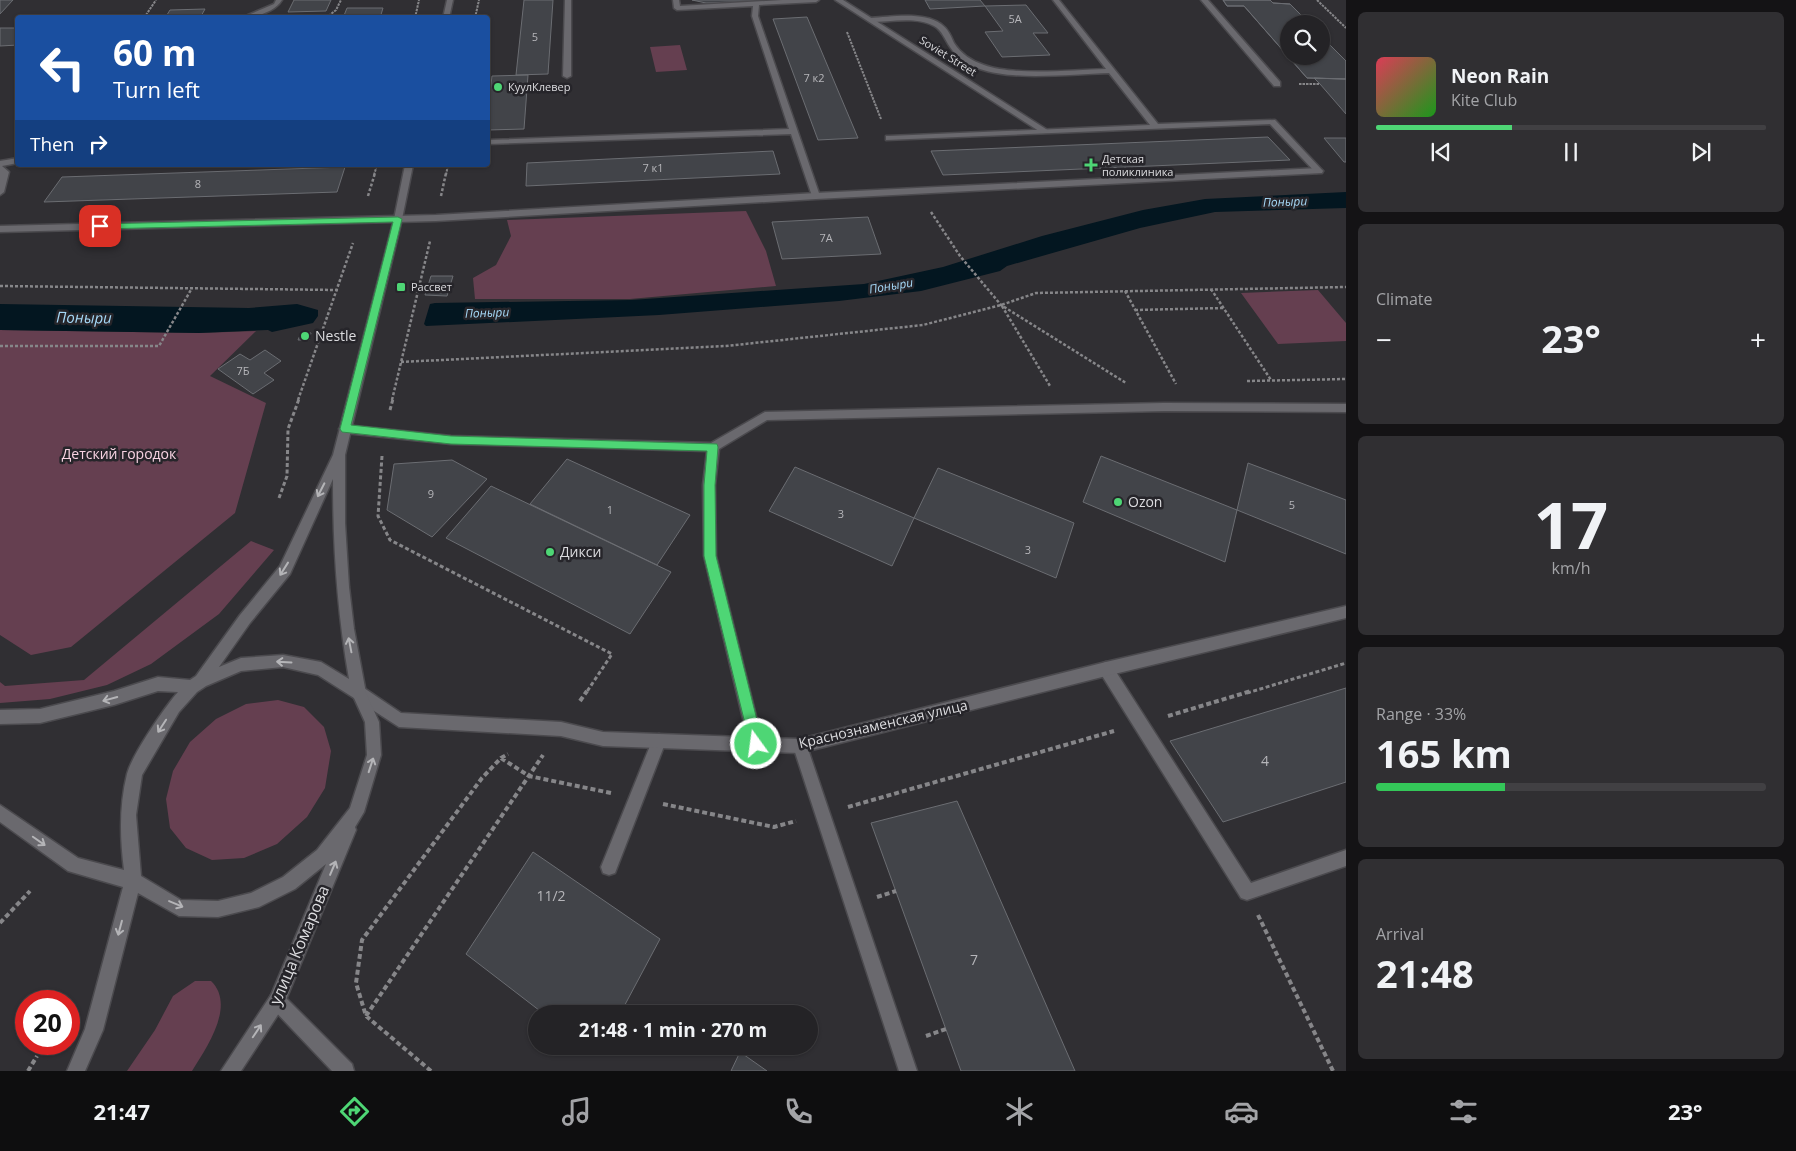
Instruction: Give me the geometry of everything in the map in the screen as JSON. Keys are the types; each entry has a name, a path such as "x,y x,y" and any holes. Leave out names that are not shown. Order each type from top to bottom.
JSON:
{"street":[{"path":"251,15 276,4 278,0"},
{"path":"447,15 450,0"},
{"path":"567,76 568,0"},
{"path":"676,0 678,8 816,0"},
{"name":"Soviet Street","path":"838,0 1045,132"},
{"path":"1056,0 1156,127"},
{"path":"1204,0 1277,84"},
{"path":"756,4 754,16 816,196"},
{"path":"870,20 932,22 944,30 956,50 966,58 986,69 1003,73 1111,71"},
{"path":"0,228 436,218 816,196 1319,171 1272,122 889,138"},
{"path":"490,142 794,131"},
{"path":"0,164 15,161"},
{"path":"76,1071 94,1030 133,881 128,815 135,773 174,706 197,684 244,619 285,570 339,455 398,219 409,167"},
{"path":"0,168 4,172 0,192"},
{"path":"345,429 451,440 713,447 765,416 1065,409 1346,408"},
{"path":"713,447 709,485 710,556 756,744"},
{"path":"0,813 74,865 133,881 179,908 218,909 253,901 289,883 323,856 356,812 374,755 372,722 359,693 347,629 342,586 339,523 339,455"},
{"name":"Краснознаменская улица","path":"197,684 241,665 283,661 320,669 399,720 561,729 602,739 800,746 1106,669 1346,612"},
{"path":"1106,669 1247,892 1346,858"},
{"path":"0,717 40,716 114,698 158,684 197,684"},
{"path":"608,867 659,741"},
{"path":"800,746 908,1071"},
{"name":"улица Комарова","path":"230,1071 277,1001 356,812"},
{"path":"277,1001 345,1071"}],"path":[{"path":"146,15 156,0"},
{"path":"330,15 336,10 341,0"},
{"path":"416,15 419,0"},
{"path":"476,15 479,0"},
{"path":"1317,0 1346,28"},
{"path":"845,28 889,138"},
{"path":"279,498 287,476 288,429 338,290 376,167"},
{"path":"440,202 448,167"},
{"path":"918,192 960,256 1002,306 1065,409"},
{"path":"436,218 385,433 378,516 390,540 612,654 580,701"},
{"path":"0,286 338,290"},
{"path":"401,362 726,346 922,325 1002,306 1036,293 1346,287"},
{"path":"0,346 159,346 192,288"},
{"path":"1211,289 1291,408"},
{"path":"1125,291 1176,384"},
{"path":"1002,306 1164,408"},
{"path":"1136,310 1224,308"},
{"path":"501,758 529,776 774,828 1140,724 1346,663"},
{"path":"431,1071 366,1016 356,983 362,940 482,778 501,758 516,750"},
{"path":"366,1016 544,754"},
{"path":"0,923 30,891"},
{"path":"1247,892 1333,1071"},
{"path":"28,1071 37,1056"}],"green space":[{"path":"680,45 687,70 656,72 650,47"},
{"path":"746,211 766,251 776,286 630,299 475,299 473,278 496,265 511,236 507,220"},
{"path":"1318,290 1346,323 1346,341 1278,344 1241,293"},
{"name":"Детский городок","path":"0,330 199,333 256,331 210,376 266,403 235,513 71,647 31,655 0,635"},
{"path":"251,541 274,550 219,614 151,664 107,685 50,699 0,703 0,682 5,686 84,680"},
{"path":"278,700 304,707 324,727 331,751 325,788 307,817 277,844 244,858 212,860 186,848 170,828 166,799 173,771 190,742 216,719 246,704"},
{"path":"195,981 211,981 218,991 221,1002 220,1014 211,1038 192,1071 127,1071 155,1030 173,996"}],"water":[{"name":"Поныри","path":"1346,192 1346,208 1215,212 1140,228 1007,266 1000,271 921,291 839,301 659,315 426,326 424,324 430,304 435,303 631,300 864,284 943,267 1042,236 1143,210 1205,199"},
{"name":"Поныри","path":"0,304 249,308 297,304 318,310 318,316 313,323 272,332 268,330 199,333 0,330"}],"building":[{"path":"0,0 13,0 0,14"},
{"path":"294,0 331,0 326,11 288,12"},
{"path":"524,0 553,0 548,74 516,75"},
{"path":"692,0 757,0 757,1 706,3"},
{"path":"925,0 980,0 985,6 930,9"},
{"path":"1223,0 1270,0 1273,3 1290,4 1301,15 1280,15 1280,47 1244,6 1227,6"},
{"path":"1223,0 1270,0 1273,3 1290,4 1301,15 1280,15 1280,47 1244,6 1227,6"},
{"path":"1026,5 1048,33 1033,33 1050,55 1002,57 985,32 1003,31 985,6"},
{"path":"347,8 383,8 381,15 344,15"},
{"path":"205,9 202,15 167,15 170,10"},
{"path":"807,17 858,138 818,140 773,19"},
{"path":"0,28 15,28 15,45 0,46"},
{"path":"1330,45 1346,61 1346,79 1307,78 1296,65 1330,65"},
{"path":"1330,45 1346,61 1346,79 1307,78 1296,65 1330,65"},
{"path":"528,75 524,129 490,130 492,76"},
{"path":"1314,78 1346,79 1346,114 1320,84"},
{"path":"1268,137 1290,160 943,175 931,151"},
{"path":"1324,138 1346,138 1346,162 1344,162"},
{"path":"773,151 780,174 526,186 527,163"},
{"path":"345,167 337,192 44,202 62,177"},
{"path":"868,217 881,254 782,259 772,222"},
{"path":"431,276 453,276 447,296 425,295"},
{"name":"Nestle","path":"301,333 311,333 309,340 298,340"},
{"path":"265,350 281,361 264,373 274,380 253,394 218,369 240,354 250,360"},
{"path":"1101,456 1237,510 1225,562 1083,502"},
{"path":"567,459 690,515 657,565 530,504"},
{"path":"452,460 487,479 432,537 387,510 394,464"},
{"path":"1248,463 1346,500 1346,554 1237,510"},
{"path":"795,467 914,518 892,566 769,511"},
{"path":"938,468 1074,523 1056,578 914,518"},
{"name":"Дикси","path":"491,486 671,572 630,634 446,538"},
{"path":"1346,688 1346,782 1223,822 1170,741"},
{"path":"957,801 1075,1071 961,1071 871,823"},
{"path":"533,852 660,939 625,1005 532,1005 466,954"},
{"path":"739,1055 744,1055 767,1071 731,1071"}],"place":[{"name":"КуулКлевер","path":"498,87"},
{"name":"Детская поликлиника","path":"1091,165"},
{"name":"Рассвет","path":"401,287"},
{"name":"Nestle","path":"305,336"},
{"name":"Ozon","path":"1118,502"},
{"name":"Дикси","path":"550,552"}],"route":[{"path":"100,226 398,219 345,429 451,440 713,447 709,485 710,556 756,744"}]}
